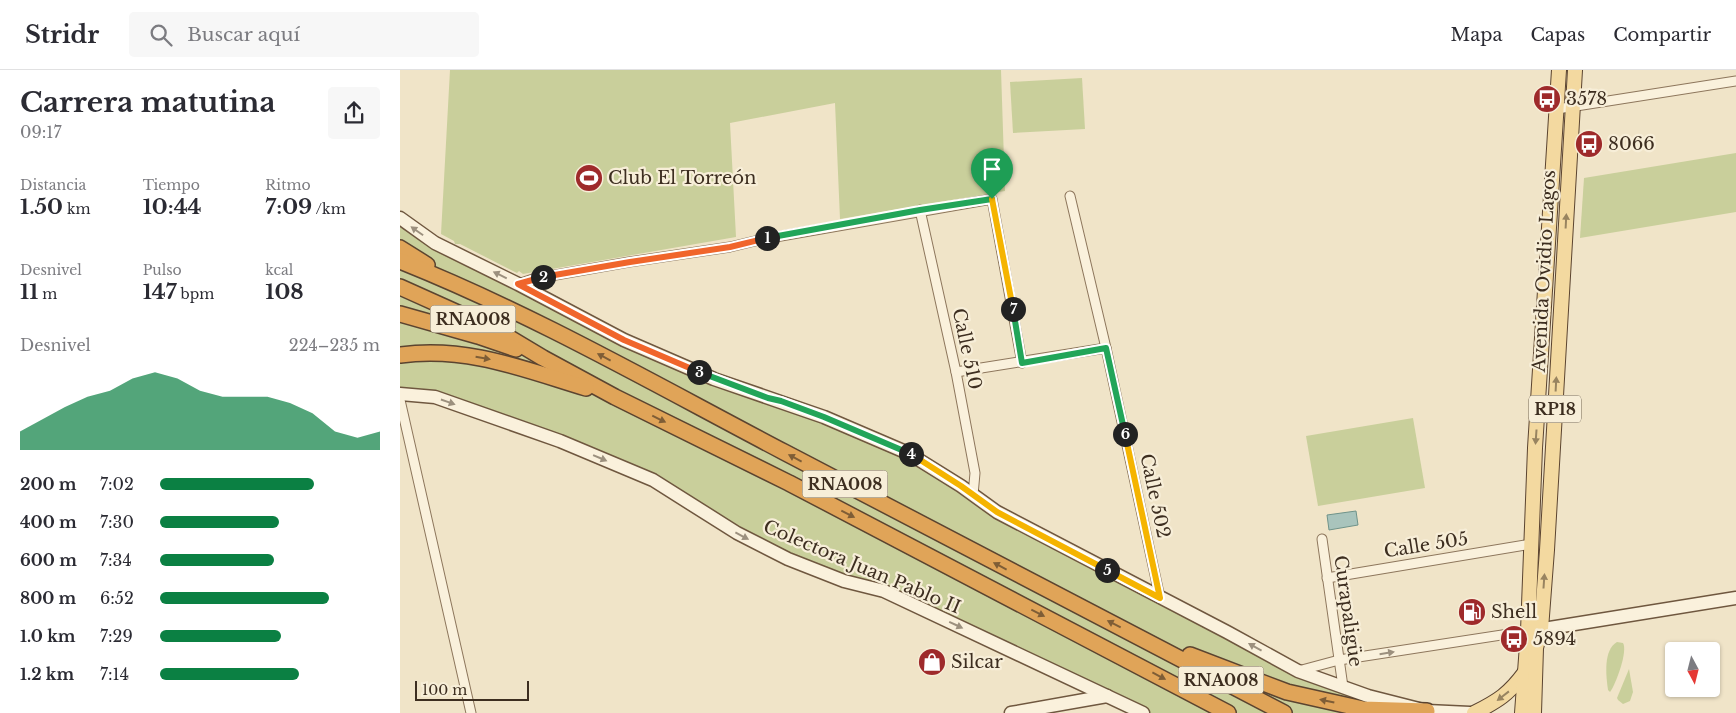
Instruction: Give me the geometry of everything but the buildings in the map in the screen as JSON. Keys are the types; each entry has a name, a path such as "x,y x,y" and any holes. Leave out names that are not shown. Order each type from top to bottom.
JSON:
{"highway":[{"path":"400,248 466,289"},
{"name":"RNA008","path":"400,261 466,289 562,335 1284,713"},
{"name":"RNA008","path":"400,287 498,331 543,358 616,397 789,483 1228,713"},
{"path":"400,314 478,336 543,358"},
{"path":"400,355 454,353 498,360 616,397"},
{"path":"1157,646 1199,657 1287,692 1364,709 1427,711"},
{"path":"1201,698 1223,713"}],"main road":[{"name":"Avenida Ovidio Lagos","path":"1534,713 1536,648 1531,544 1559,70"},
{"name":"Avenida Ovidio Lagos","path":"1522,713 1526,672 1534,630 1564,268 1575,70"},
{"path":"400,218 435,243 624,340 714,378 824,417 908,453 961,486 997,512 1298,671 1368,696 1427,711 1470,713"},
{"name":"Colectora Juan Pablo II","path":"400,394 435,397 560,441 654,480 737,533 788,559 844,581 884,591 1140,712"},
{"path":"1534,630 1736,598"},
{"path":"1474,713 1495,702 1513,688 1526,672"},
{"path":"1011,713 1058,709 1107,696"},
{"path":"1534,696 1543,713"}],"street":[{"path":"1557,109 1736,81"},
{"name":"Calle 502","path":"1070,196 1106,348 1160,598"},
{"path":"518,284 533,279 730,247 920,210 992,199 1022,363"},
{"name":"Calle 510","path":"920,210 956,372 975,472 973,495"},
{"path":"956,372 1022,363 1106,348"},
{"path":"400,400 471,713"},
{"name":"Curapaligüe","path":"1322,539 1343,687"},
{"name":"Calle 505","path":"1327,578 1531,544"},
{"path":"1298,671 1339,660 1534,630"}],"green space":[{"name":"Club El Torreón","path":"450,70 1001,70 1005,191 840,219 835,103 730,123 736,237 523,274 519,271 517,273 460,244 455,244 454,241 441,234"},
{"path":"1082,78 1085,129 1013,133 1010,82"},
{"path":"1736,153 1736,212 1580,238 1584,178"},
{"path":"400,218 624,340 824,417 961,486 1227,632 1368,696 1470,713 1143,713 884,591 788,559 653,480 435,397 400,394"},
{"path":"1413,418 1425,488 1318,506 1306,436"},
{"path":"1617,642 1623,643 1624,653 1618,675 1610,692 1607,684 1606,664 1609,651"},
{"path":"1629,669 1633,692 1630,701 1623,704 1617,698"}],"water":[{"path":"1356,511 1358,525 1329,530 1327,515"}],"place":[{"name":"3578","path":"1547,99"},
{"name":"8066","path":"1589,144"},
{"name":"Club El Torreón","path":"589,178"},
{"name":"Shell","path":"1472,612"},
{"name":"5894","path":"1514,639"},
{"name":"Silcar","path":"932,662"}],"route":[{"path":"992,199 1022,363 1106,348 1160,598 997,512 961,486 908,453 824,417 714,378 624,340 518,284 533,279 730,247 920,210 992,199"}]}
